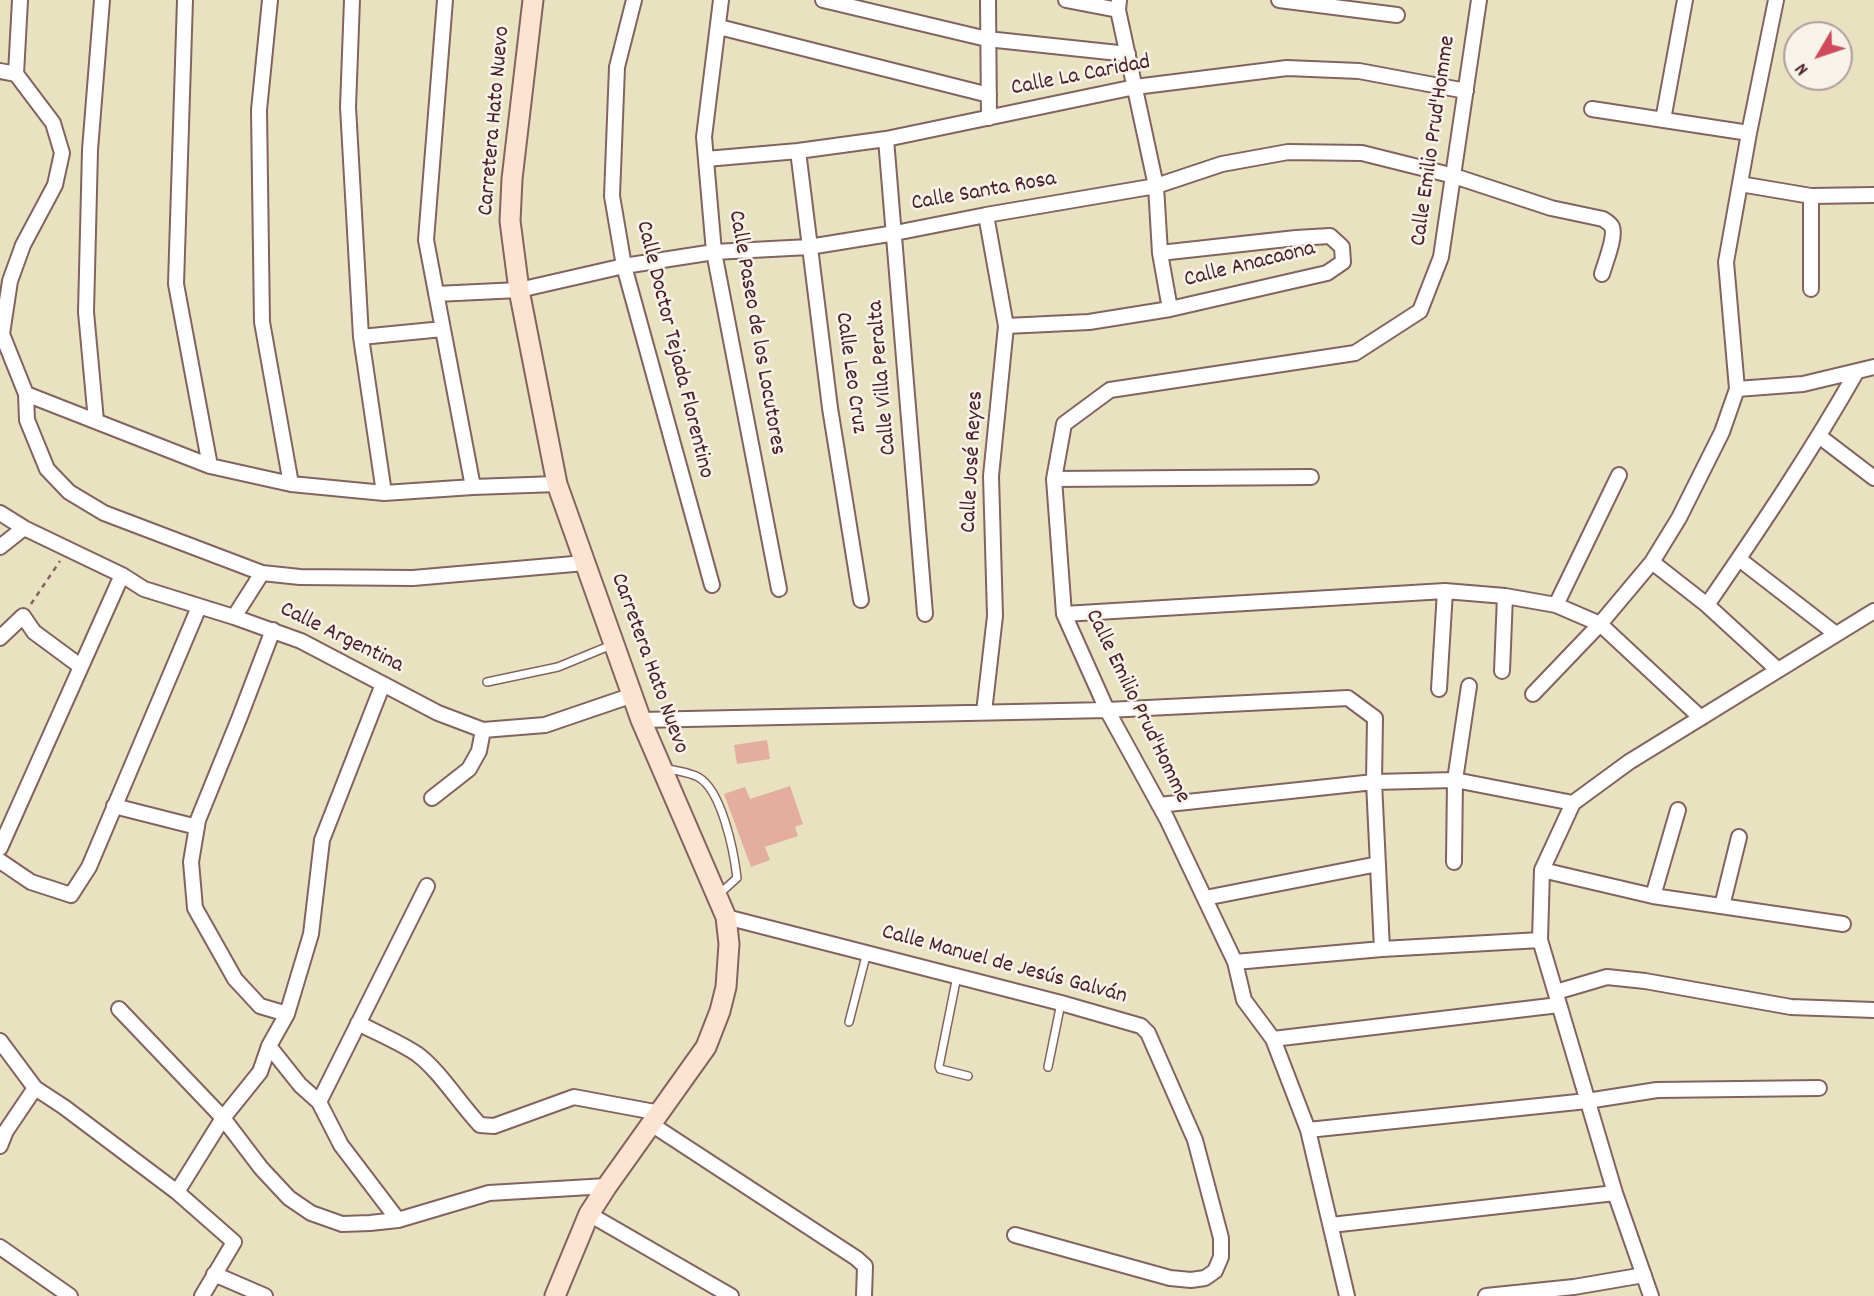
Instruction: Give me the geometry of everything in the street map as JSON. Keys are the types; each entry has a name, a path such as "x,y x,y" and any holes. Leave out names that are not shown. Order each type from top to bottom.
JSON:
{"main road":[{"name":"Carretera Hato Nuevo","path":"533,0 512,179 510,221 519,289 557,484 640,720 726,917 729,944 726,987 706,1047 589,1214 555,1296"}],"street":[{"path":"20,0 16,74 53,122 62,153 55,185 23,245 10,281 2,334 26,394 27,420 47,469 69,492 104,513 262,572 300,577 413,578 584,563"},
{"path":"96,421 86,312 90,150 102,0"},
{"path":"185,0 176,285 209,466"},
{"path":"270,0 259,110 262,322 291,484"},
{"path":"352,0 348,107 361,337 384,493"},
{"path":"445,0 426,240 473,487"},
{"name":"Calle Doctor Tejada Florentino","path":"634,0 617,67 612,196 624,266 712,586"},
{"name":"Calle Paseo de los Locutores","path":"721,0 704,137 714,252 779,589"},
{"path":"823,0 987,39 1128,54"},
{"path":"988,0 989,118"},
{"path":"1066,0 1118,5 1156,186 1160,253 1170,309"},
{"path":"1279,0 1397,15"},
{"name":"Calle Emilio Prud'Homme","path":"1348,1296 1308,1130 1273,1039 1244,1000 1235,962 1205,898 1159,805 1107,710 1063,614 1054,479 1064,424 1110,390 1355,353 1420,311 1441,257 1479,0"},
{"path":"1663,120 1685,0"},
{"path":"1533,694 1600,624 1652,562 1679,518 1722,432 1737,389 1726,262 1776,0"},
{"path":"719,27 989,95"},
{"name":"Calle La Caridad","path":"706,159 886,139 1135,87 1287,68 1359,71 1466,91"},
{"path":"0,71 16,74"},
{"path":"1592,109 1749,133"},
{"name":"Calle Villa Peralta","path":"886,139 925,614"},
{"name":"Calle Leo Cruz","path":"797,151 830,408 861,600"},
{"name":"Calle Santa Rosa","path":"436,294 519,289 624,266 714,252 810,247 895,233 1156,186 1223,164 1288,152 1362,152 1454,176 1551,208 1603,219 1613,229 1613,237 1602,274"},
{"path":"1740,184 1811,196 1874,195"},
{"path":"1811,196 1811,289"},
{"name":"Calle José Reyes","path":"984,712 995,616 991,476 1006,326 986,215"},
{"name":"Calle Anacaona","path":"1006,326 1089,322 1170,309 1327,273 1343,262 1342,247 1330,236 1160,253"},
{"path":"361,337 443,329"},
{"path":"1737,389 1803,384 1874,367"},
{"path":"1707,605 1819,436 1857,371"},
{"path":"26,394 209,466 291,484 384,493 557,484"},
{"path":"1819,436 1874,478"},
{"path":"1556,605 1619,475"},
{"path":"1054,479 1311,477"},
{"name":"Calle Argentina","path":"0,513 24,528 122,575 144,589 302,641 438,713 483,730 545,725 633,695"},
{"path":"0,547 24,528"},
{"path":"1739,559 1836,634"},
{"path":"1652,562 1707,605 1778,670"},
{"path":"234,617 262,572"},
{"path":"0,848 122,575"},
{"path":"1439,689 1445,591"},
{"path":"1063,614 1445,591 1505,596 1556,605 1600,624 1702,718"},
{"path":"1502,671 1505,596"},
{"path":"0,861 31,882 71,895 89,867 199,607"},
{"path":"1651,1296 1615,1193 1540,940 1542,870 1573,803 1629,762 1874,611"},
{"path":"0,638 23,616 34,632 80,666"},
{"path":"273,630 198,820 191,862 195,908 235,979 260,1006 287,1014"},
{"path":"177,1192 223,1118 260,1072 269,1046 287,1014 311,934 321,840 383,684"},
{"path":"1454,862 1455,780 1469,686"},
{"path":"640,720 1107,710 1348,698 1375,718 1374,782 1381,949"},
{"path":"432,798 469,769 479,751 483,730"},
{"path":"1159,805 1374,782 1455,780 1573,803"},
{"path":"114,806 197,827"},
{"path":"1653,896 1678,810"},
{"path":"1722,906 1740,836"},
{"path":"1205,898 1378,864"},
{"path":"1542,870 1653,896 1843,924"},
{"path":"319,1102 427,886"},
{"name":"Calle Manuel de Jesús Galván","path":"726,917 1061,1003 1141,1026 1148,1033 1195,1140 1221,1238 1221,1257 1215,1271 1205,1278 1170,1278 1015,1235"},
{"path":"1235,962 1381,949 1540,940"},
{"path":"1273,1039 1558,998 1607,977 1645,981 1791,1007 1874,1010"},
{"path":"119,1009 223,1118 270,1178 289,1198 310,1213 342,1224 398,1220 489,1193 607,1186"},
{"path":"358,1023 418,1055 438,1074 463,1108 480,1125 494,1126 574,1097 656,1118 856,1258 865,1266 864,1296"},
{"path":"0,1041 35,1088 177,1192 233,1242 202,1296"},
{"path":"269,1046 300,1085 319,1102 341,1146 398,1220"},
{"path":"0,1146 6,1131 35,1088"},
{"path":"1308,1130 1587,1101 1657,1090 1819,1088"},
{"path":"1331,1225 1615,1193"},
{"path":"589,1214 731,1296"},
{"path":"0,1247 70,1296"},
{"path":"214,1275 265,1296"},
{"path":"1486,1296 1574,1287 1644,1275"}],"lane":[{"path":"487,682 558,667 614,644"},
{"path":"660,766 698,777 714,793 734,853 737,878 718,896"},
{"path":"849,1022 867,952"},
{"path":"957,976 939,1066 940,1069 968,1076"},
{"path":"1048,1067 1061,1003"}],"path":[{"path":"23,616 68,549"}],"building":[{"path":"767,740 770,759 737,764 734,745"},
{"path":"790,786 803,824 795,827 798,836 765,847 770,860 751,867 724,794 745,787 750,799"}]}
